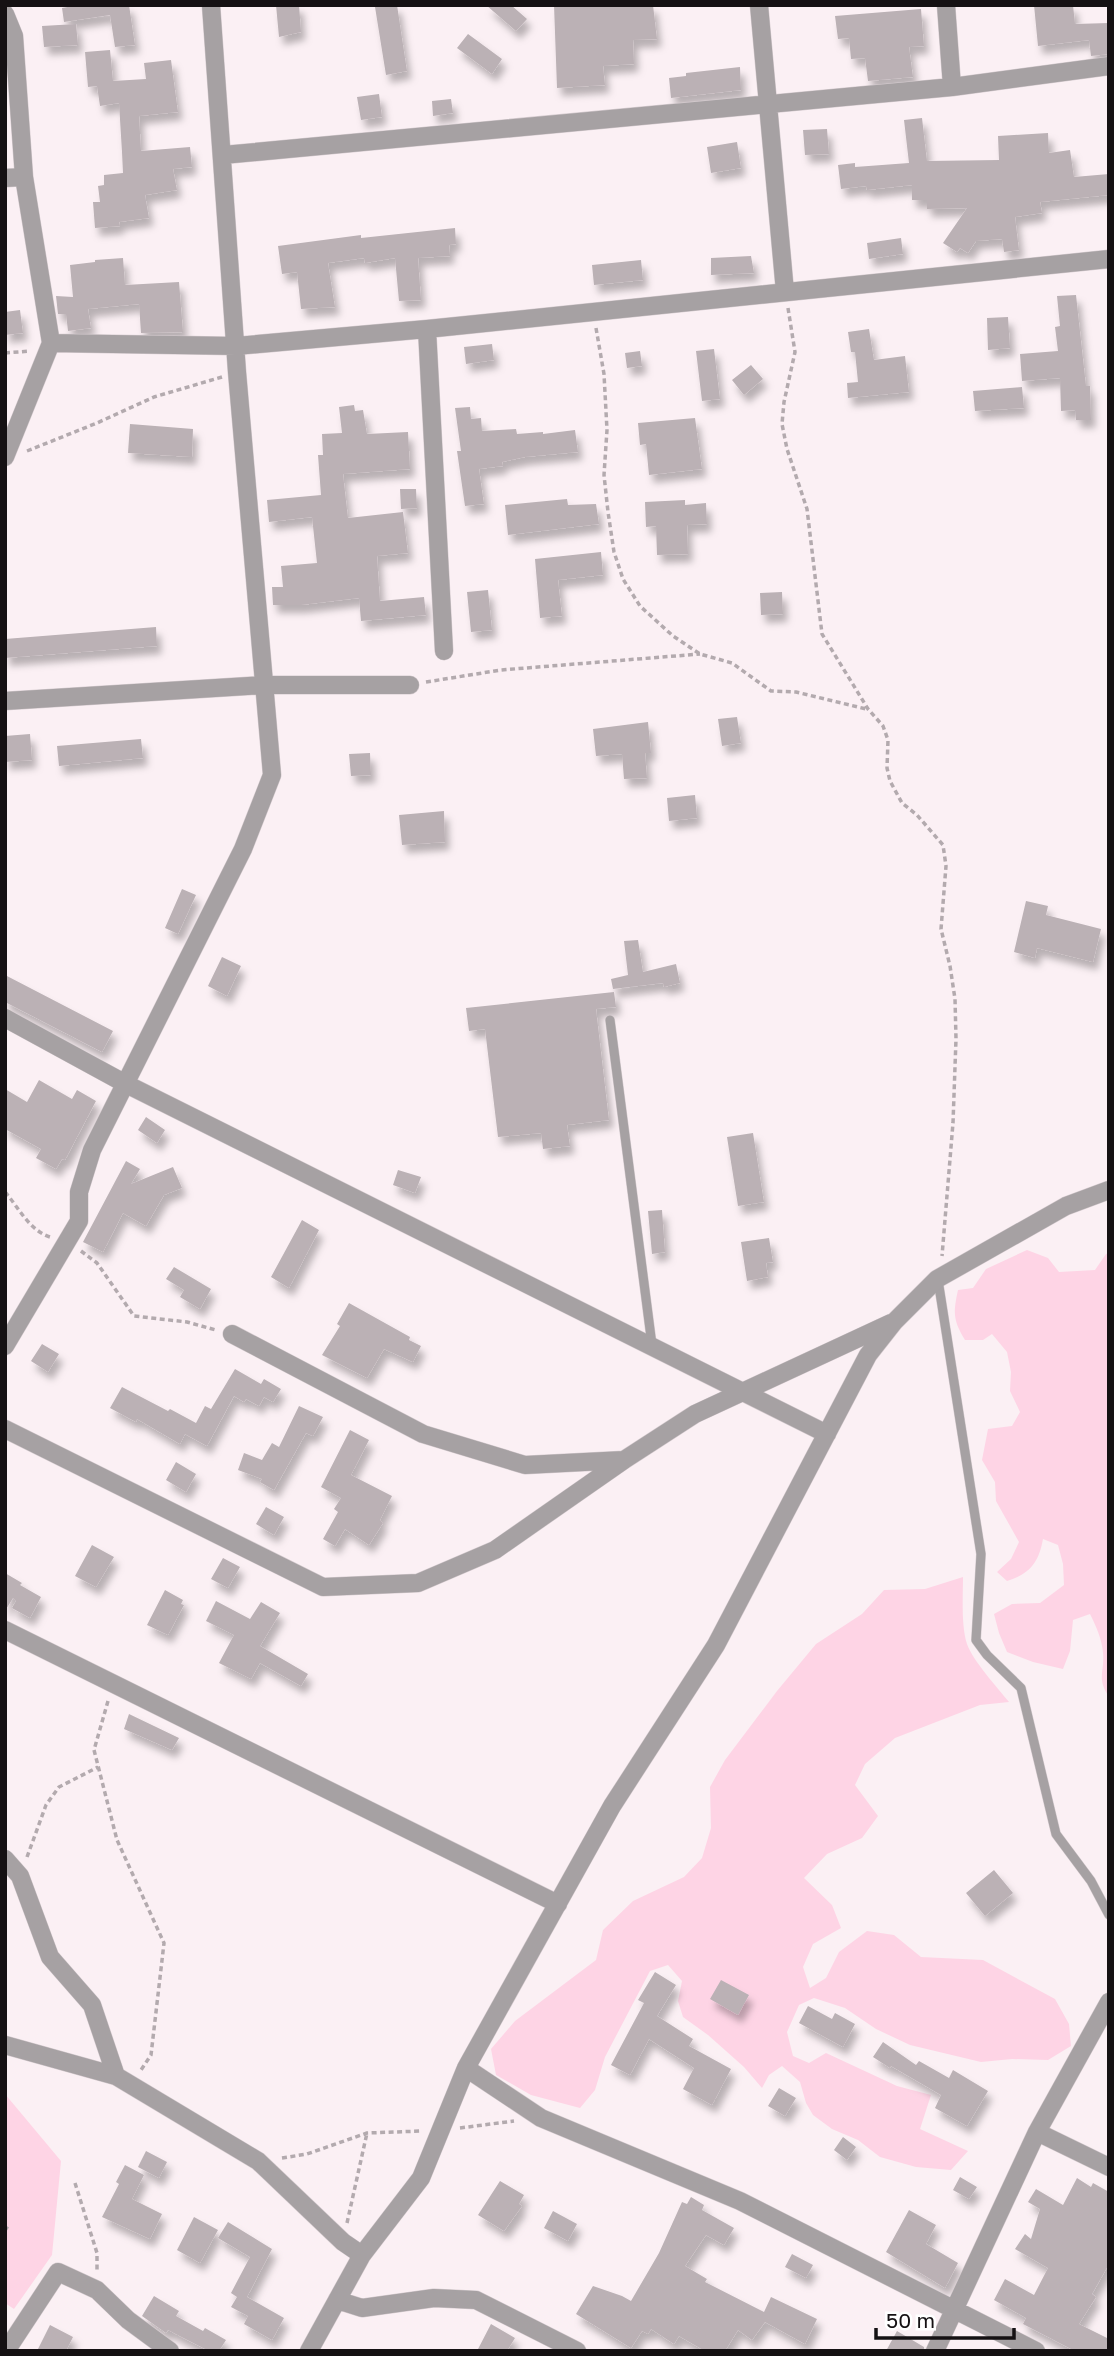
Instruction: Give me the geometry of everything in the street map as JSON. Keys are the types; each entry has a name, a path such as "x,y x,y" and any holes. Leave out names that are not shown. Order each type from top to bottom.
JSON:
{"street":[{"path":"5,1346 79,1221 79,1192 92,1150 243,849 272,775 237,372 211,5"},
{"path":"759,5 785,292"},
{"path":"946,5 952,87"},
{"path":"5,14 14,36 24,177 51,343 11,456"},
{"path":"223,155 952,87 1109,66"},
{"path":"5,178 24,177"},
{"path":"51,343 236,346 1109,259"},
{"path":"427,329 444,651"},
{"path":"5,701 264,685 410,685"},
{"path":"5,1018 126,1084 827,1434"},
{"path":"309,2351 362,2255 421,2178 466,2068 612,1806 716,1645 868,1355 894,1322 937,1279 1066,1206 1109,1190"},
{"path":"5,1429 323,1587 418,1583 495,1550 695,1414 894,1322"},
{"path":"232,1334 423,1434 525,1465 624,1460"},
{"path":"5,1630 558,1904"},
{"path":"5,1859 20,1876 50,1957 92,2005 123,2081"},
{"path":"935,2351 1037,2132 1109,2002"},
{"path":"5,2045 123,2081 258,2161 343,2242 362,2255"},
{"path":"466,2068 541,2118 740,2201 1036,2351"},
{"path":"1037,2132 1109,2167"},
{"path":"6,2351 58,2272 97,2290 128,2320 170,2351"},
{"path":"337,2300 362,2308 434,2298 476,2300 578,2351"}],"lane":[{"path":"610,1020 652,1345"},
{"path":"937,1279 981,1554 976,1640 1020,1688 1055,1834 1091,1881 1109,1915"}],"path":[{"path":"785,292 795,352 782,424 787,449 807,509 822,634 868,709 883,726 888,740 887,768 890,781 902,803 917,815 943,845 946,866 941,929 955,999 956,1039 944,1235 937,1279"},
{"path":"593,312 604,374 607,430 604,475 614,552 623,579 640,606 673,636 701,654 732,663 771,691 796,692 868,709"},
{"path":"11,456 97,423 153,397 237,372"},
{"path":"410,685 501,670 701,654"},
{"path":"5,1192 27,1222 45,1236 68,1241 97,1264 134,1316 187,1322 232,1334"},
{"path":"113,1682 94,1750 117,1840 164,1942 151,2055 123,2081"},
{"path":"20,1876 46,1805 59,1787 99,1766"},
{"path":"258,2161 307,2154 367,2133 441,2130 541,2118"},
{"path":"343,2242 367,2133"},
{"path":"75,2183 96,2253 97,2290"}],"shaded area":[{"path":"1027,1250 1048,1258 1059,1272 1095,1270 1109,1253 1109,1697 1102,1679 1101,1643 1090,1614 1073,1620 1070,1651 1063,1669 1007,1652 994,1614 1012,1604 1040,1603 1064,1585 1063,1564 1058,1545 1043,1539 1036,1561 1022,1575 1007,1581 997,1572 1011,1559 1019,1542 996,1501 995,1482 982,1460 988,1429 1012,1426 1020,1412 1010,1391 1011,1372 1007,1352 992,1334 983,1340 965,1340 955,1316 958,1290 973,1288 986,1269"},
{"path":"963,1577 963,1620 967,1644 980,1666 1009,1702 980,1705 895,1738 865,1764 855,1785 878,1816 862,1838 827,1854 804,1878 832,1905 841,1928 813,1944 803,1967 810,1988 826,1978 839,1952 867,1931 894,1935 921,1957 983,1960 1055,1999 1069,2024 1071,2046 1048,2060 981,2062 910,2045 876,2029 845,2008 814,1998 799,2005 787,2032 793,2056 809,2063 826,2053 897,2086 931,2095 920,2129 968,2151 951,2170 916,2167 880,2157 858,2140 832,2129 813,2115 806,2103 800,2082 782,2066 769,2075 762,2088 744,2067 683,2017 678,2001 682,1981 668,1965 650,1971 605,2057 595,2090 580,2108 531,2095 496,2075 491,2049 515,2021 596,1960 603,1930 633,1901 684,1877 702,1858 711,1828 710,1787 725,1760 816,1644 862,1614 884,1590 925,1589"},
{"path":"5,2094 61,2161 52,2255 14,2309 5,2303"}],"building":[{"path":"78,5 129,5 135,45 115,47 110,15 64,22 62,8"},
{"path":"276,5 299,5 301,32 279,37"},
{"path":"397,5 407,71 386,75 375,7"},
{"path":"486,5 511,5 527,19 516,31"},
{"path":"554,5 653,5 657,39 633,40 634,64 603,66 605,85 557,88"},
{"path":"1034,5 1073,5 1075,24 1109,23 1109,54 1091,56 1089,40 1038,46"},
{"path":"921,9 924,46 909,47 913,77 868,81 865,58 851,59 849,38 838,39 835,16"},
{"path":"76,24 78,45 44,47 42,26"},
{"path":"468,34 502,59 492,74 457,48"},
{"path":"110,50 113,81 146,79 144,63 171,60 178,112 139,116 141,151 190,147 192,167 173,169 177,190 145,195 149,218 119,222 120,226 95,228 93,202 100,202 98,186 104,185 104,175 123,173 122,152 119,103 100,106 97,86 88,87 85,52"},
{"path":"740,67 741,90 671,98 669,78 686,76 686,73"},
{"path":"379,94 382,117 361,120 357,97"},
{"path":"451,99 453,113 433,116 432,101"},
{"path":"922,118 927,161 999,160 998,136 1048,133 1049,153 1070,150 1074,177 1109,174 1109,195 1040,202 1042,213 1015,217 1019,250 1004,252 1002,239 976,241 968,253 960,248 957,252 943,243 967,208 927,209 927,200 912,200 912,185 867,190 866,186 841,189 838,165 855,163 855,167 909,163 904,120"},
{"path":"827,129 829,154 805,155 803,130"},
{"path":"737,142 741,168 711,173 707,147"},
{"path":"455,228 456,244 449,245 450,256 418,258 421,300 399,301 395,258 365,263 364,258 328,263 335,307 301,309 297,272 282,274 278,246 361,235 361,238"},
{"path":"901,238 903,254 869,259 867,243"},
{"path":"751,256 754,273 711,275 711,258"},
{"path":"123,258 125,285 179,282 183,332 141,333 139,304 88,309 91,328 68,331 66,314 58,314 56,296 73,297 70,265"},
{"path":"641,260 643,280 594,285 592,265"},
{"path":"1076,295 1086,386 1090,386 1091,420 1076,420 1075,410 1061,411 1060,378 1022,381 1020,354 1058,351 1055,327 1060,326 1057,296"},
{"path":"20,310 23,333 5,335 5,312"},
{"path":"1008,317 1010,348 988,350 987,318"},
{"path":"869,329 874,360 905,356 909,392 848,398 847,383 858,382 855,352 851,352 848,332"},
{"path":"492,344 494,360 466,364 464,347"},
{"path":"714,349 720,399 702,401 696,351"},
{"path":"640,351 642,366 627,368 625,353"},
{"path":"751,365 763,379 744,395 732,380"},
{"path":"1022,387 1024,408 975,411 973,391"},
{"path":"354,405 355,411 363,410 367,434 408,432 410,469 343,474 348,518 403,512 408,553 377,556 380,601 424,597 426,615 361,621 359,598 301,605 273,605 272,587 283,587 281,566 317,563 312,517 269,522 267,500 321,495 318,455 323,455 322,434 342,433 339,407"},
{"path":"470,407 471,419 481,418 482,431 516,429 517,434 543,434 575,430 578,452 525,457 502,462 503,466 479,469 484,504 465,506 457,451 461,451 455,408"},
{"path":"695,418 702,469 649,475 646,444 640,445 638,423"},
{"path":"130,424 193,429 192,457 128,453"},
{"path":"400,489 416,489 417,508 401,509"},
{"path":"567,499 568,505 596,504 599,524 508,535 505,505"},
{"path":"685,500 685,505 706,503 707,524 687,525 688,554 657,555 656,526 646,527 645,502"},
{"path":"601,552 603,575 558,580 562,616 540,618 535,559"},
{"path":"488,590 492,630 471,632 467,592"},
{"path":"782,592 783,614 761,615 760,593"},
{"path":"156,627 157,646 5,658 5,639"},
{"path":"737,717 741,743 722,746 718,719"},
{"path":"648,722 651,753 645,753 647,778 624,779 622,754 596,756 593,729"},
{"path":"30,734 32,760 5,762 5,736"},
{"path":"141,739 143,758 59,766 57,746"},
{"path":"370,753 371,775 351,776 349,754"},
{"path":"695,795 697,818 669,821 667,798"},
{"path":"444,811 445,842 402,845 399,815"},
{"path":"182,889 196,895 178,934 165,928"},
{"path":"1026,901 1048,906 1046,915 1101,929 1093,962 1037,948 1035,958 1014,952"},
{"path":"638,940 643,972 676,964 680,983 664,987 663,983 613,989 611,979 628,975 624,941"},
{"path":"222,957 241,966 227,996 208,986"},
{"path":"5,975 113,1031 102,1052 5,1002"},
{"path":"614,992 616,1007 596,1009 609,1120 567,1125 570,1146 543,1149 541,1133 498,1137 485,1029 469,1031 466,1008"},
{"path":"39,1080 72,1099 77,1090 96,1101 65,1160 62,1159 56,1169 36,1158 41,1149 5,1129 5,1089 27,1102"},
{"path":"146,1117 165,1130 157,1143 138,1130"},
{"path":"753,1133 764,1202 738,1206 727,1137"},
{"path":"126,1161 140,1169 131,1184 173,1167 182,1188 164,1195 146,1226 123,1213 103,1252 83,1242"},
{"path":"398,1170 421,1177 415,1193 393,1185"},
{"path":"662,1210 665,1252 652,1254 648,1211"},
{"path":"302,1220 319,1230 289,1288 271,1277"},
{"path":"769,1238 773,1262 766,1263 768,1277 747,1281 741,1242"},
{"path":"174,1267 211,1289 200,1309 180,1297 184,1290 166,1279"},
{"path":"349,1303 421,1346 413,1362 384,1349 367,1378 322,1355 340,1326 337,1324"},
{"path":"42,1344 59,1354 48,1372 31,1361"},
{"path":"235,1369 261,1384 264,1379 281,1389 273,1402 264,1397 259,1406 234,1396 207,1446 185,1434 180,1444 137,1419 136,1422 110,1408 122,1387 196,1423 205,1406 211,1409"},
{"path":"299,1406 323,1417 313,1436 306,1433 274,1490 260,1482 262,1479 238,1470 244,1453 262,1460 272,1443 279,1447"},
{"path":"350,1430 369,1440 351,1475 392,1496 380,1520 383,1523 369,1545 345,1529 335,1546 323,1539 338,1512 334,1509 341,1498 321,1487"},
{"path":"176,1462 196,1474 186,1492 166,1480"},
{"path":"266,1507 284,1517 274,1535 256,1524"},
{"path":"92,1545 114,1557 96,1587 75,1576"},
{"path":"223,1558 240,1567 228,1588 211,1579"},
{"path":"5,1573 41,1597 30,1618 12,1608 16,1601 13,1598 5,1611"},
{"path":"165,1590 183,1600 181,1604 184,1605 168,1635 147,1625"},
{"path":"216,1601 250,1619 261,1602 280,1613 260,1646 308,1674 301,1686 260,1663 251,1679 219,1663 234,1635 206,1621"},
{"path":"129,1714 179,1738 172,1750 124,1729"},
{"path":"994,1870 1013,1893 985,1916 966,1893"},
{"path":"655,1972 676,1985 657,2016 693,2039 689,2046 731,2069 712,2105 683,2089 694,2068 649,2039 630,2075 611,2065 644,2003 638,2000"},
{"path":"721,1980 749,1995 738,2015 710,1999"},
{"path":"808,2006 832,2019 835,2013 855,2024 843,2047 799,2023"},
{"path":"883,2042 916,2065 919,2061 949,2078 953,2070 988,2091 967,2126 935,2108 941,2095 873,2057"},
{"path":"779,2088 796,2098 785,2116 768,2106"},
{"path":"843,2137 856,2147 847,2160 834,2150"},
{"path":"146,2151 167,2162 159,2178 138,2167"},
{"path":"125,2165 144,2175 132,2199 162,2214 150,2239 102,2217 119,2184 116,2182"},
{"path":"960,2177 977,2187 969,2199 953,2190"},
{"path":"1077,2178 1091,2187 1093,2183 1109,2192 1109,2264 1092,2294 1096,2297 1079,2324 1109,2339 1109,2351 1075,2351 1023,2324 1026,2318 994,2300 1005,2279 1034,2295 1048,2268 1015,2249 1025,2234 1031,2239 1040,2209 1028,2202 1036,2189 1063,2205"},
{"path":"500,2181 524,2195 519,2204 522,2206 504,2231 478,2215"},
{"path":"691,2197 704,2205 702,2210 734,2228 724,2245 706,2235 685,2266 707,2279 705,2282 764,2312 771,2297 817,2319 805,2344 765,2322 752,2340 738,2330 725,2351 705,2351 679,2336 674,2344 651,2329 648,2334 642,2331 631,2348 576,2314 593,2286 631,2301 659,2253 682,2202 687,2204"},
{"path":"909,2210 936,2225 926,2244 958,2263 945,2288 886,2252"},
{"path":"553,2211 577,2224 568,2241 544,2228"},
{"path":"194,2217 218,2230 200,2263 177,2250"},
{"path":"228,2222 272,2249 247,2297 284,2318 272,2340 244,2324 248,2316 231,2307 237,2297 231,2293 250,2257 218,2238"},
{"path":"792,2254 813,2265 806,2278 785,2267"},
{"path":"154,2296 179,2311 176,2316 226,2340 219,2351 209,2351 168,2330 166,2333 142,2316"},
{"path":"491,2324 515,2338 507,2351 477,2351"},
{"path":"50,2325 73,2337 66,2351 37,2351"},
{"path":"897,2331 924,2347 924,2351 886,2351"}]}
